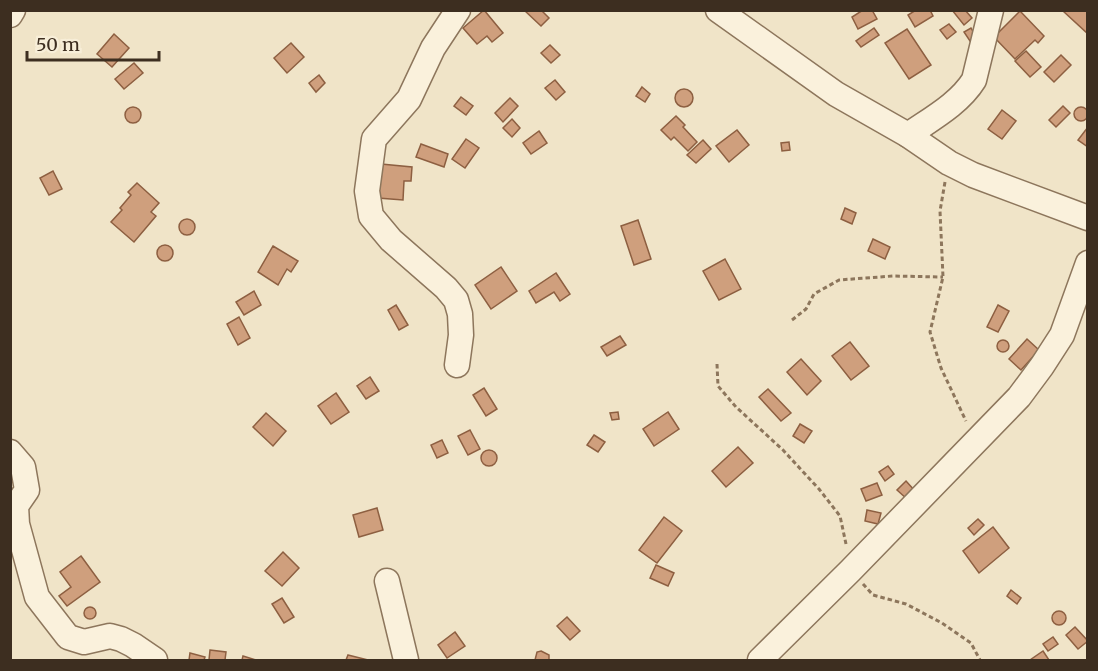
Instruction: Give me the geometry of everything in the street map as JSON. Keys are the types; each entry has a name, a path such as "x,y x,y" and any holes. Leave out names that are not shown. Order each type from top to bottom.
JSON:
{"street":[{"path":"10,15 13,10"},
{"path":"457,365 462,335 456,300 446,288 391,240 371,216 367,191 374,139 409,99 433,48 458,10"},
{"path":"718,10 836,94 908,135 949,163 973,175 1088,218"},
{"path":"908,135 955,102 968,90 974,80 991,10"},
{"path":"760,660 1019,397 1062,335 1088,263"},
{"path":"10,452 23,467 27,490 16,506 17,524 37,597 68,637 84,642 110,636 133,645 155,660"},
{"path":"387,580 406,660"}],"path":[{"path":"949,163 940,211 943,277 930,332 941,368 975,442"},
{"path":"792,320 806,309 814,294 839,280 893,276 943,277"},
{"path":"717,364 718,386 736,407 803,470 840,516 850,571 873,595 906,604 942,623 971,643 980,660"}],"building":[{"path":"484,10 503,33 492,42 487,36 477,44 463,28"},
{"path":"524,10 541,10 549,18 541,26"},
{"path":"863,10 872,10 877,19 858,29 852,17"},
{"path":"916,10 930,10 933,16 915,27 908,15"},
{"path":"952,10 965,10 972,18 964,25"},
{"path":"1064,10 1088,10 1087,33 1063,11"},
{"path":"1020,11 1044,36 1038,43 1035,40 1015,59 994,37"},
{"path":"949,24 956,32 947,39 940,30"},
{"path":"874,28 879,35 861,47 856,41"},
{"path":"971,28 976,37 970,41 964,32"},
{"path":"907,29 931,65 909,79 885,43"},
{"path":"114,34 129,48 112,67 97,54"},
{"path":"291,43 304,57 287,73 274,58"},
{"path":"550,45 560,55 551,63 541,53"},
{"path":"1026,51 1041,67 1030,77 1015,61"},
{"path":"1061,55 1071,65 1054,82 1044,72"},
{"path":"134,63 143,73 124,89 115,79"},
{"path":"319,75 325,83 316,92 309,83"},
{"path":"555,80 565,92 556,100 545,88"},
{"path":"642,87 650,94 645,102 636,96"},
{"path":"684,89 690,92 693,98 690,104 684,107 678,104 675,98 678,92"},
{"path":"461,97 473,106 466,115 454,106"},
{"path":"510,98 518,106 503,122 495,113"},
{"path":"1063,106 1070,113 1056,127 1049,120"},
{"path":"133,107 141,115 133,123 125,115"},
{"path":"1081,107 1086,109 1088,114 1086,119 1081,121 1076,119 1074,114 1076,109"},
{"path":"1002,110 1016,121 1002,139 988,129"},
{"path":"676,116 697,142 688,151 674,137 671,140 661,130"},
{"path":"512,119 520,128 512,137 503,128"},
{"path":"1088,127 1088,147 1078,140"},
{"path":"737,130 749,145 729,162 716,146"},
{"path":"539,131 547,143 531,154 523,143"},
{"path":"466,139 479,148 465,168 452,159"},
{"path":"703,140 711,149 696,163 687,155"},
{"path":"789,142 790,150 782,151 781,143"},
{"path":"421,144 448,154 444,167 416,157"},
{"path":"381,164 412,167 411,181 404,181 403,200 378,198"},
{"path":"53,171 62,189 49,195 40,178"},
{"path":"137,183 159,203 151,212 156,216 134,242 111,222 131,195 128,192"},
{"path":"845,208 856,213 852,224 841,219"},
{"path":"187,219 195,227 187,235 179,227"},
{"path":"638,220 651,259 634,265 621,226"},
{"path":"873,239 890,247 885,259 868,251"},
{"path":"165,245 173,253 165,261 157,253"},
{"path":"273,246 298,261 291,272 287,269 278,285 258,272"},
{"path":"725,259 741,289 719,300 703,271"},
{"path":"501,267 517,291 491,309 475,285"},
{"path":"556,273 570,294 560,301 554,292 536,303 529,291"},
{"path":"254,291 261,305 244,315 236,302"},
{"path":"396,305 408,325 399,330 388,310"},
{"path":"998,305 1009,311 998,332 987,327"},
{"path":"239,317 250,338 238,345 227,324"},
{"path":"620,336 626,345 607,356 601,347"},
{"path":"1027,339 1039,350 1021,370 1009,359"},
{"path":"1005,340 1008,341 1008,351 1001,352 998,351 997,344 998,341"},
{"path":"850,342 869,366 851,380 832,356"},
{"path":"801,359 821,381 807,395 787,372"},
{"path":"370,377 379,391 366,399 357,386"},
{"path":"484,388 497,409 486,416 473,395"},
{"path":"768,389 791,413 781,421 759,397"},
{"path":"336,393 349,412 331,424 318,406"},
{"path":"618,412 619,419 612,420 610,413"},
{"path":"668,412 679,429 654,446 643,429"},
{"path":"266,413 286,431 273,446 253,427"},
{"path":"800,424 812,431 804,443 793,436"},
{"path":"470,430 480,449 468,455 458,436"},
{"path":"594,435 605,442 598,452 587,445"},
{"path":"442,440 448,453 437,458 431,445"},
{"path":"738,447 753,463 726,487 712,471"},
{"path":"486,450 492,450 497,458 495,464 486,466 481,461 481,455"},
{"path":"888,466 894,474 885,481 879,472"},
{"path":"906,481 915,491 907,499 897,490"},
{"path":"877,483 882,495 866,501 861,489"},
{"path":"377,508 383,530 359,537 353,515"},
{"path":"867,510 881,513 878,524 865,521"},
{"path":"664,517 682,531 657,563 639,550"},
{"path":"978,519 984,525 974,535 968,528"},
{"path":"993,527 1009,548 979,573 963,551"},
{"path":"283,552 299,568 282,586 265,571"},
{"path":"81,556 100,582 67,606 59,596 71,587 60,572"},
{"path":"656,565 674,573 668,586 650,578"},
{"path":"1011,590 1021,598 1017,604 1007,596"},
{"path":"282,598 294,617 284,623 272,604"},
{"path":"92,607 96,613 92,619 88,619 84,611"},
{"path":"1059,611 1064,613 1066,618 1064,623 1059,625 1054,623 1052,618 1054,613"},
{"path":"567,617 580,631 570,640 557,626"},
{"path":"1075,627 1088,641 1078,649 1066,635"},
{"path":"455,632 465,646 447,658 438,645"},
{"path":"1053,637 1058,644 1048,651 1043,644"},
{"path":"210,650 226,652 225,660 209,660"},
{"path":"541,651 549,655 549,660 535,660 537,652"},
{"path":"1043,651 1049,660 1030,660"},
{"path":"190,653 205,657 204,660 189,660"},
{"path":"348,655 368,660 346,660"},
{"path":"243,656 256,660 242,660"}]}
